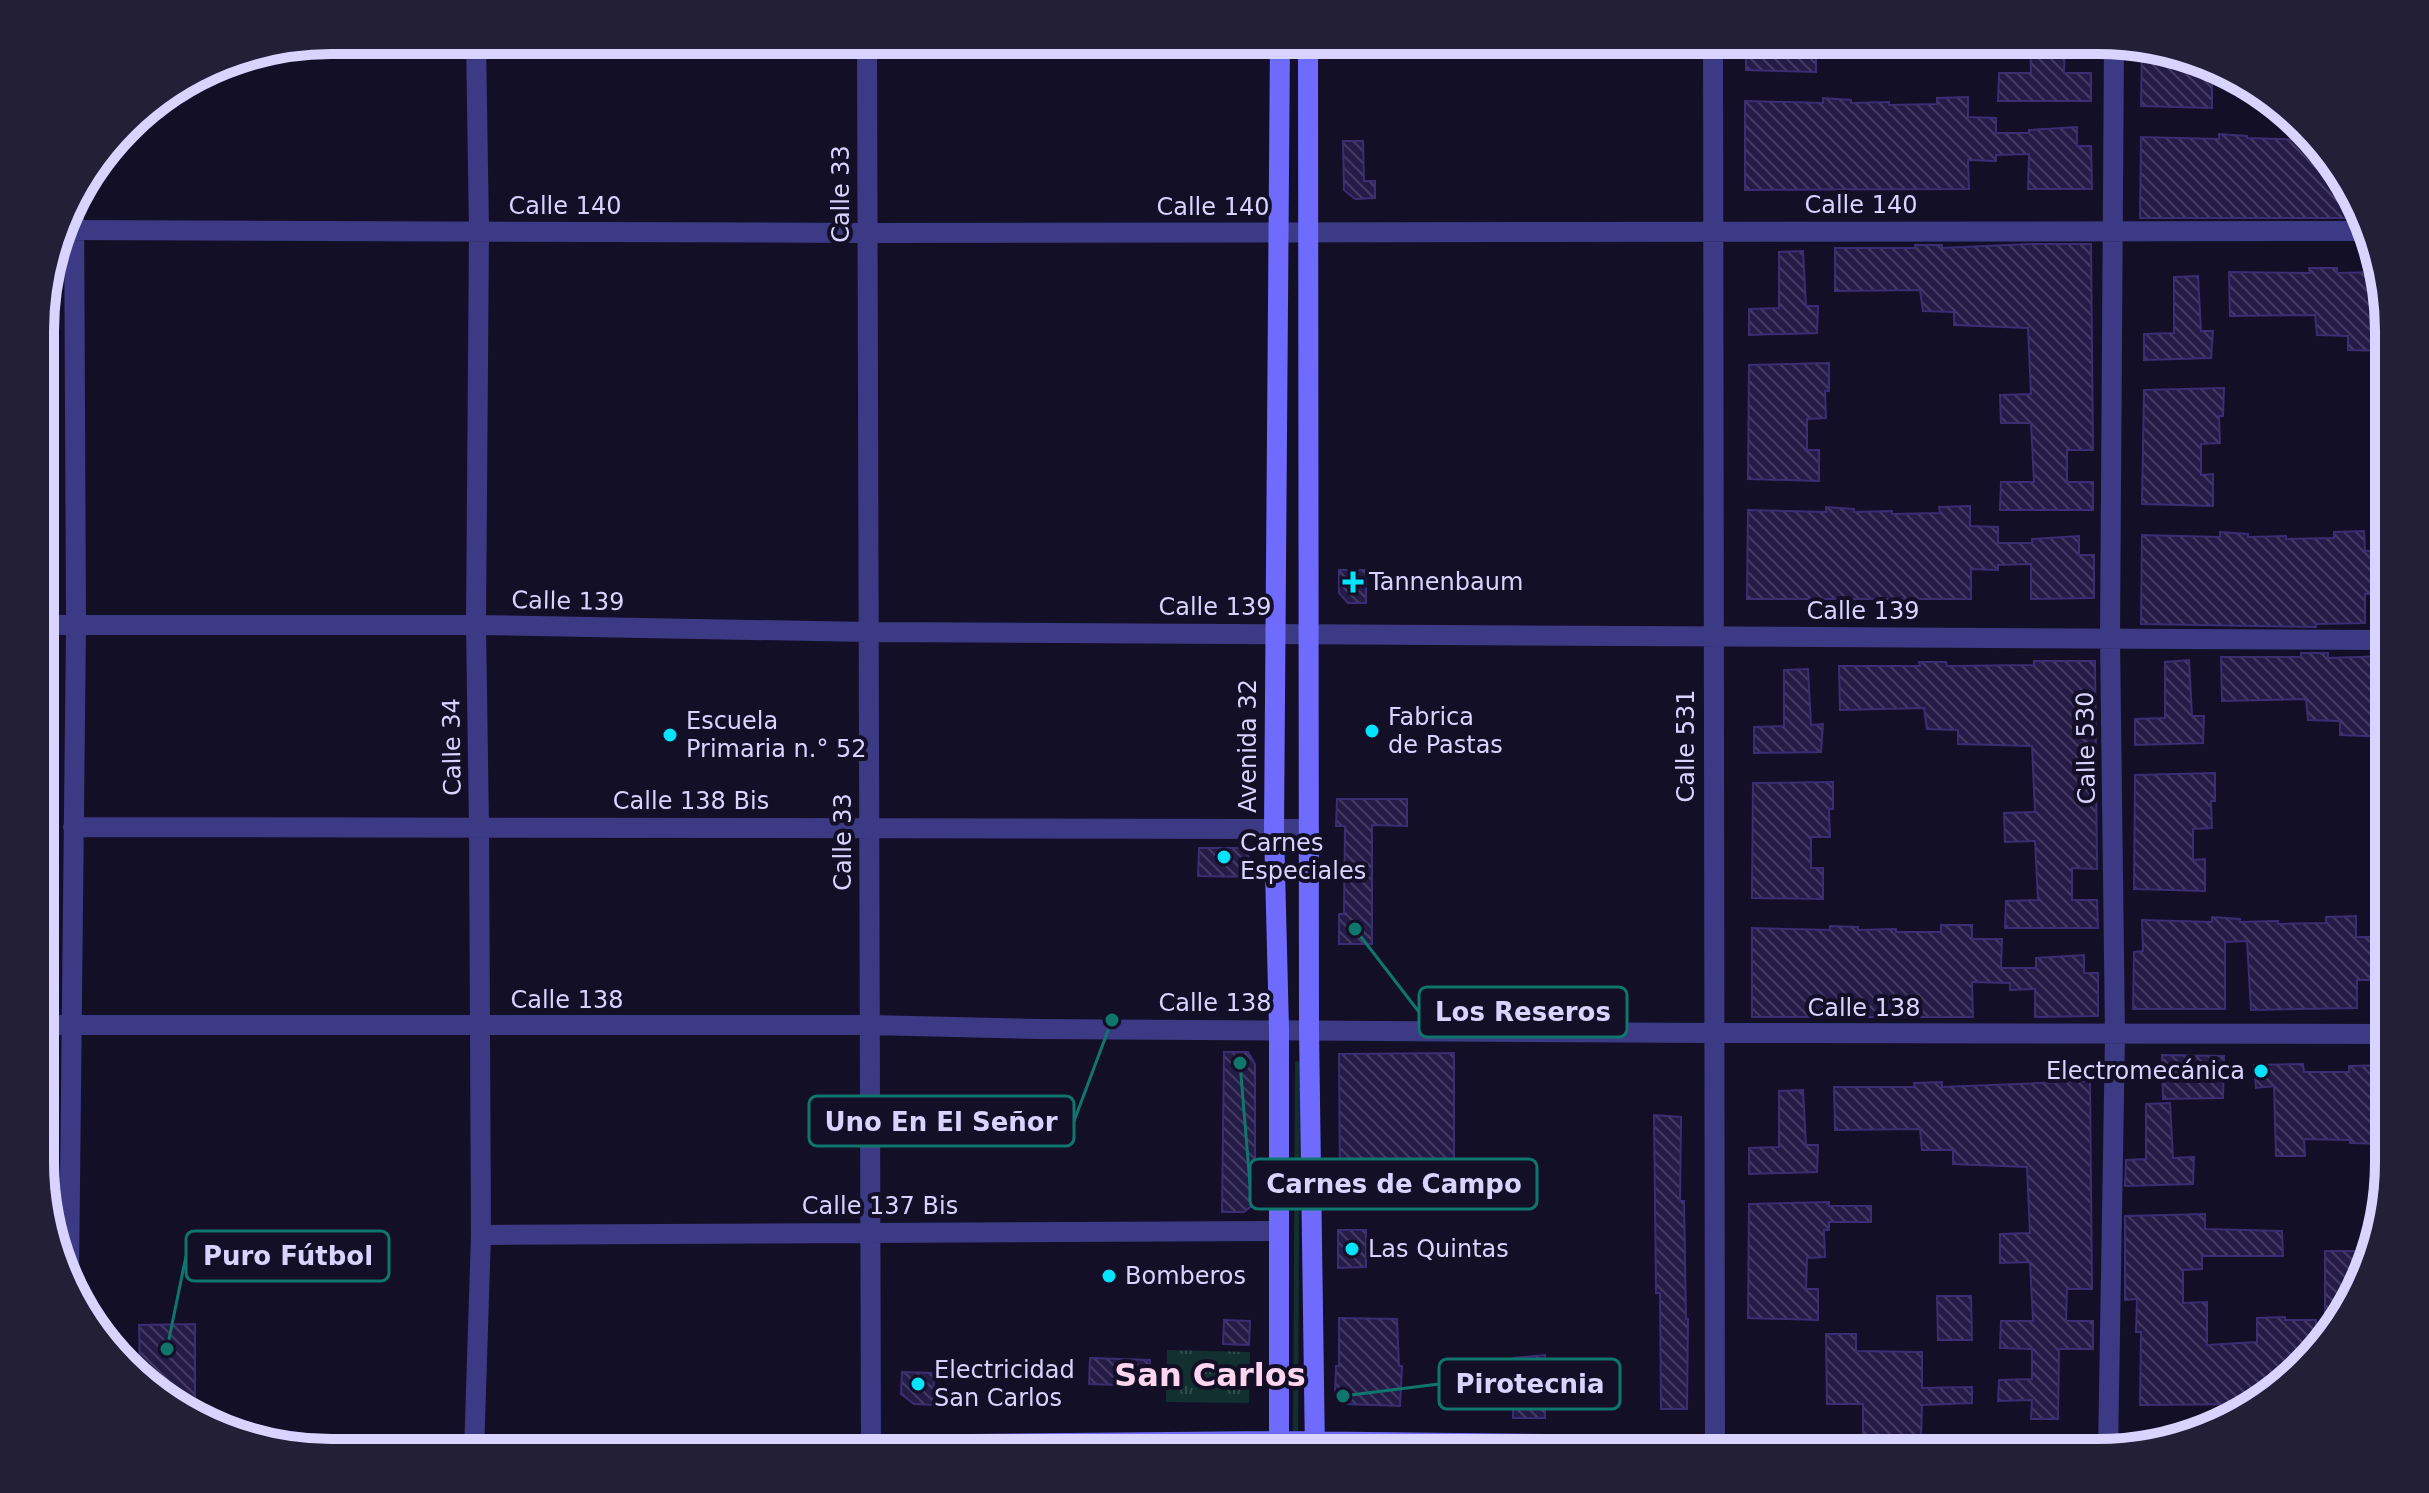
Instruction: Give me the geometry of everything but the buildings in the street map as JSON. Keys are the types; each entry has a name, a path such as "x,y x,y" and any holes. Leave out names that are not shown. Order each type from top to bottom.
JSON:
{"main road":[{"name":"Avenida 32","path":"1279,1438 1279,1029 1274,830 1280,54"},
{"path":"1308,54 1309,1030 1315,1438"}],"street":[{"name":"Calle 531","path":"1713,54 1715,1438"},
{"name":"Calle 34","path":"474,1439 481,1235 476,625 479,231 476,55"},
{"name":"Calle 33","path":"867,55 871,1439"},
{"name":"Calle 530","path":"2108,1438 2115,1035 2110,638 2114,55"},
{"name":"Calle 140","path":"73,230 867,233 2356,231"},
{"path":"68,244 76,625 69,1251"},
{"name":"Calle 139","path":"54,625 476,625 868,632 2374,640"},
{"name":"Calle 138 Bis","path":"73,827 1309,829"},
{"name":"Calle 138","path":"54,1025 869,1025 1039,1029 2374,1034"},
{"name":"Calle 137 Bis","path":"481,1235 1279,1231"}],"green space":[{"path":"1295,1061 1300,1062 1298,1438 1293,1438"},
{"path":"1167,1350 1250,1352 1249,1403 1166,1402"}],"place":[{"name":"Tannenbaum","path":"1353,582"},
{"name":"Fabrica de Pastas","path":"1372,731"},
{"name":"Escuela Primaria n.° 52","path":"670,735"},
{"name":"Carnes Especiales","path":"1224,857"},
{"name":"Los Reseros","path":"1355,929"},
{"name":"Uno En El Señor","path":"1112,1020"},
{"name":"Carnes de Campo","path":"1240,1063"},
{"name":"Electromecánica","path":"2261,1071"},
{"name":"Las Quintas","path":"1352,1249"},
{"name":"Bomberos","path":"1109,1276"},
{"name":"Puro Fútbol","path":"167,1349"},
{"name":"Electricidad San Carlos","path":"918,1384"},
{"name":"Pirotecnia","path":"1343,1396"}],"district":[{"name":"San Carlos","path":"1210,1375"}]}
